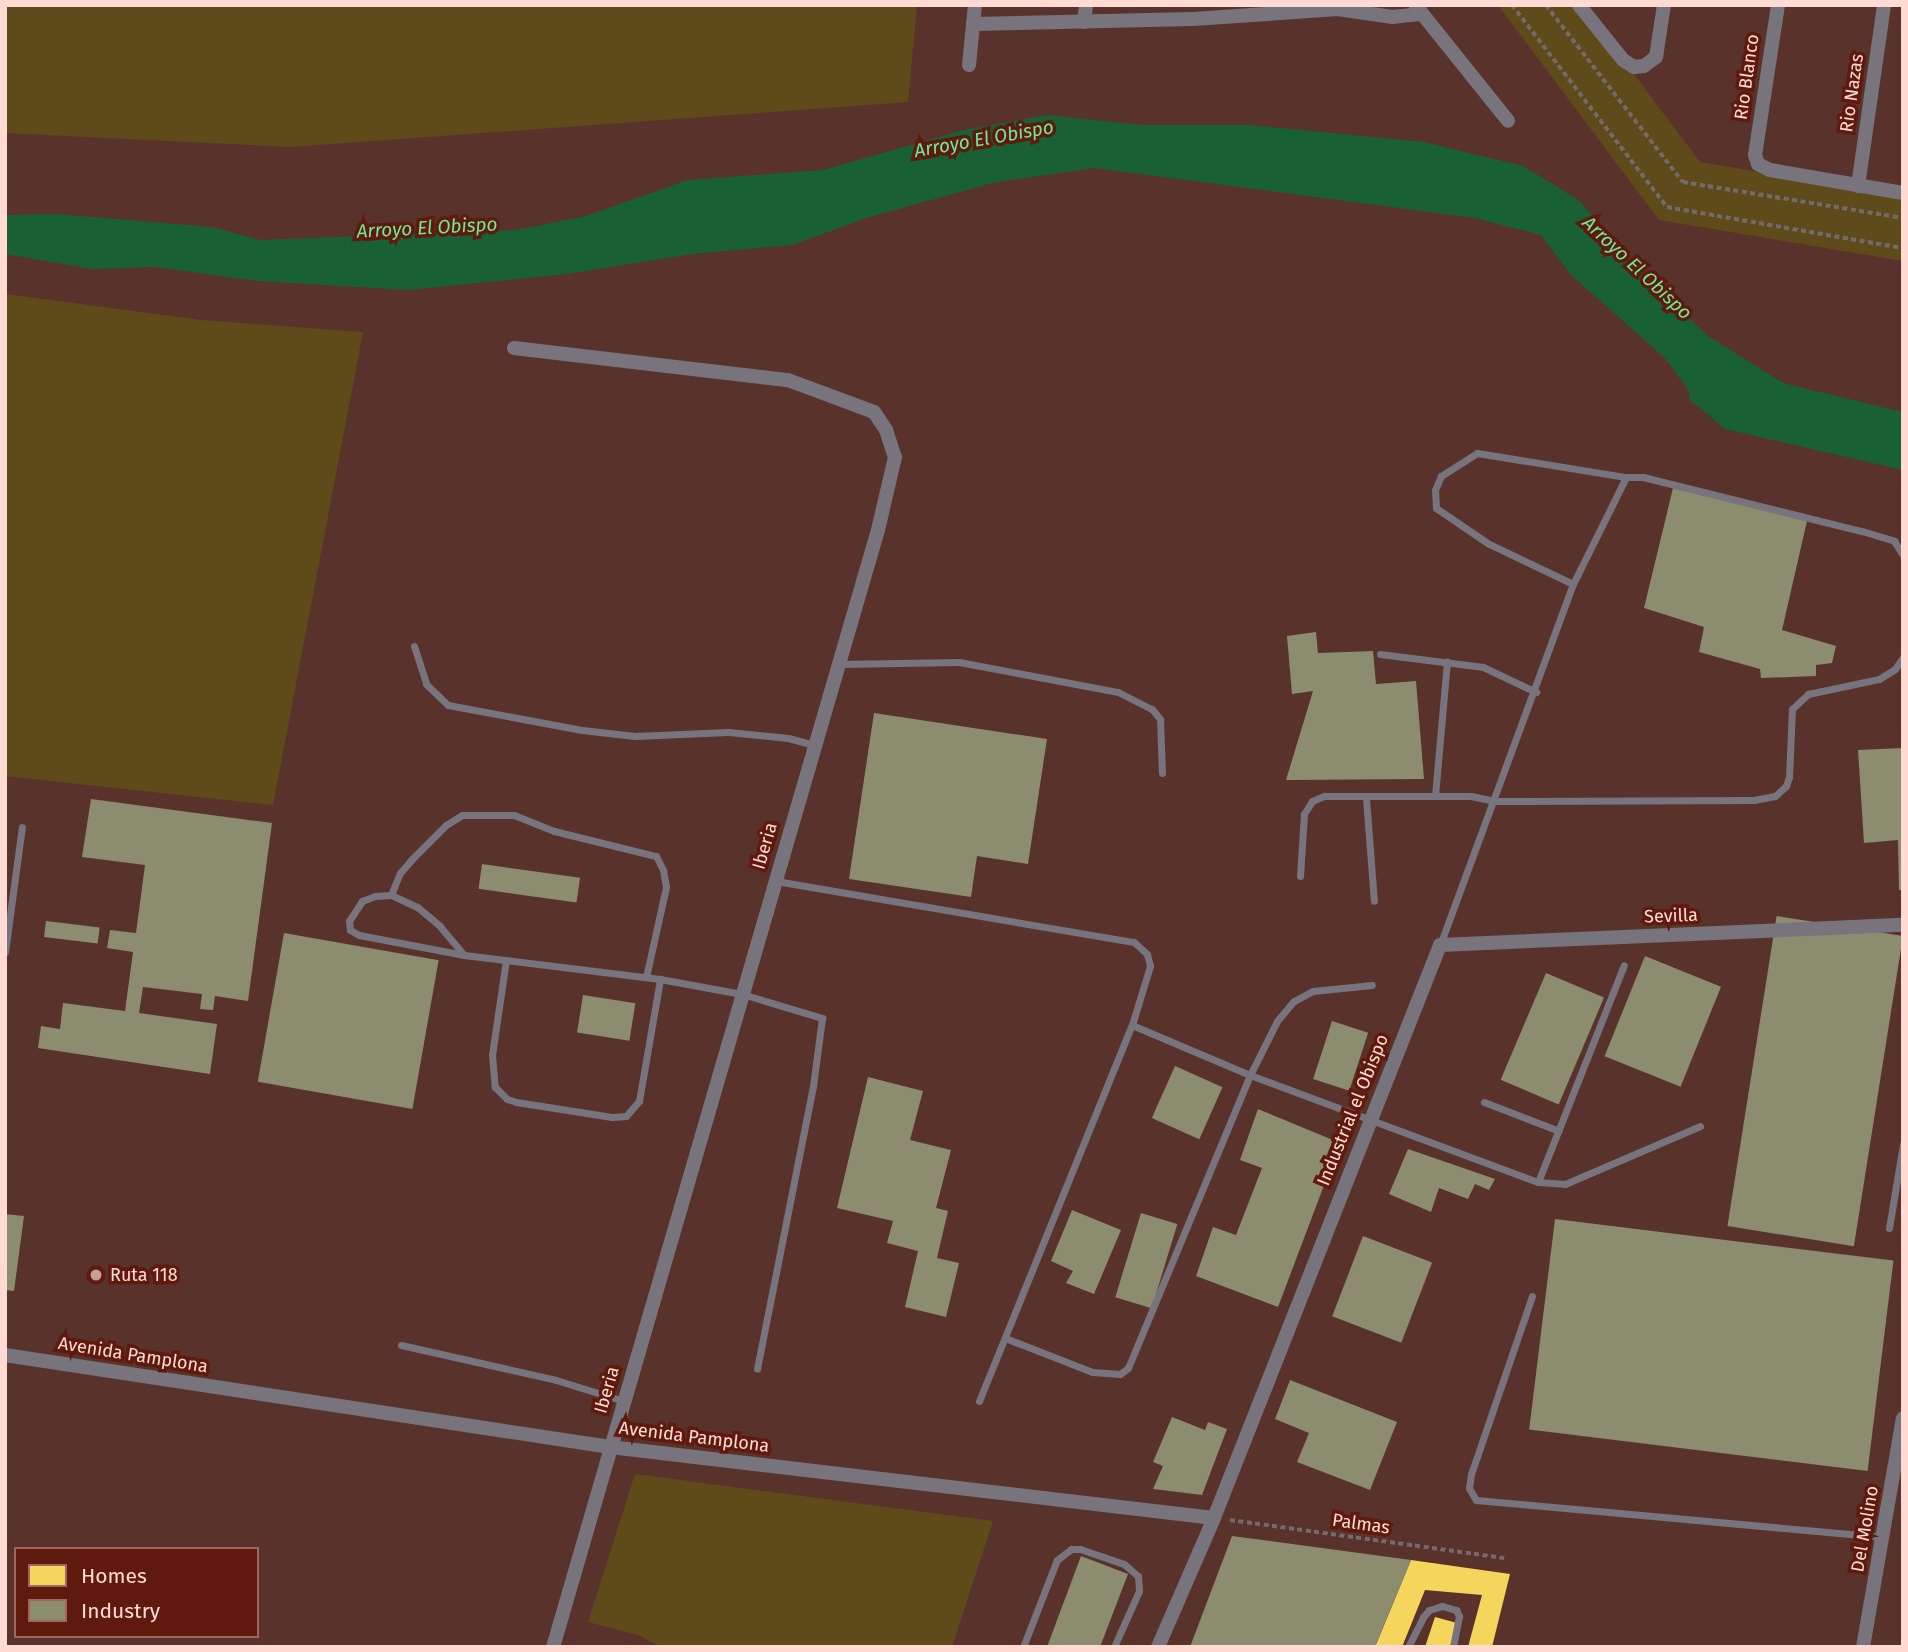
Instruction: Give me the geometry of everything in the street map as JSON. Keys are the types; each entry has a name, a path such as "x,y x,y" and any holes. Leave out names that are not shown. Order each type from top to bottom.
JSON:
{"street":[{"path":"969,65 975,5"},
{"path":"1084,22 1086,5"},
{"path":"1579,5 1626,64 1644,66 1653,60 1657,52 1664,5"},
{"name":"Rio Blanco","path":"1777,5 1755,155 1758,164 1770,170 1858,186"},
{"name":"Rio Nazas","path":"1858,186 1884,5"},
{"path":"973,24 1084,22 1194,12 1338,9 1392,18 1418,9 1507,121"},
{"path":"1858,186 1903,193"},
{"name":"Iberia","path":"514,348 788,380 874,412 886,430 895,457 878,530 553,1647"},
{"name":"Sevilla","path":"1440,945 1903,925"},
{"name":"Industrial el Obispo","path":"1158,1647 1214,1518 1440,945"},
{"name":"Avenida Pamplona","path":"5,1355 610,1447 1214,1518"},
{"name":"Del Molino","path":"1863,1647 1903,1418"}],"lane":[{"path":"1573,584 1489,544 1436,508 1435,490 1441,477 1477,453 1626,477 1643,477 1863,531 1894,541 1903,555"},
{"name":"Industrial el Obispo","path":"1440,945 1536,692 1573,584 1626,477"},
{"path":"414,646 426,684 448,705 582,730 635,736 727,732 788,738 815,745"},
{"path":"1380,654 1483,667 1536,692"},
{"path":"1300,876 1302,827 1308,806 1324,796 1471,796 1494,802 1754,800 1775,796 1786,786 1789,778 1792,709 1808,694 1878,679 1895,669 1903,657"},
{"path":"838,664 959,662 1118,692 1152,709 1160,719 1162,773"},
{"path":"1435,796 1447,662"},
{"path":"1366,798 1374,901"},
{"path":"391,895 400,873 412,859 446,825 462,815 514,815 565,834 656,856 663,870 666,887 646,977"},
{"path":"5,952 22,827"},
{"path":"775,881 1134,942 1147,954 1150,966 1132,1024 979,1401"},
{"path":"464,955 440,926 417,907 391,895 374,896 362,901 352,912 350,930 359,935 464,955 660,979 742,995 822,1018 823,1026 757,1369"},
{"path":"506,960 492,1055 495,1087 507,1099 516,1102 612,1118 626,1116 639,1101 660,979"},
{"path":"1538,1182 1624,965"},
{"path":"1004,1338 1092,1373 1120,1374 1128,1368 1250,1075 1277,1021 1294,1001 1324,989 1372,985"},
{"path":"1132,1024 1250,1075 1538,1182 1565,1184 1700,1126"},
{"path":"1484,1102 1559,1131"},
{"path":"1889,1228 1903,1144"},
{"path":"1532,1296 1471,1474 1469,1488 1476,1500 1884,1537"},
{"path":"401,1345 556,1380 624,1401"},
{"path":"1023,1647 1057,1560 1062,1553 1080,1549 1124,1564 1138,1576 1139,1591 1114,1647"},
{"path":"1408,1647 1423,1617 1429,1610 1442,1606 1456,1610 1459,1616 1453,1647"}],"path":[{"path":"1512,5 1667,207 1903,248"},
{"path":"1546,5 1683,182 1903,218"},
{"name":"Palmas","path":"1214,1518 1504,1558"}],"shaded area":[{"path":"5,5 917,5 908,102 290,147 5,133"},
{"path":"1498,5 1582,5 1700,162 1903,196 1903,261 1659,220"},
{"path":"5,294 201,320 363,332 273,805 5,776"},
{"path":"635,1474 993,1521 952,1647 661,1647 638,1635 588,1622"}],"water":[{"name":"Arroyo El Obispo","path":"1048,115 1142,125 1250,125 1424,142 1523,166 1580,201 1628,260 1708,336 1783,383 1903,412 1903,470 1725,429 1689,399 1689,391 1665,358 1570,274 1541,235 1475,218 1094,168 996,182 870,217 792,245 692,254 567,274 408,290 257,281 155,267 92,269 5,254 5,215 56,214 212,227 261,240 516,230 586,216 688,180 823,170 964,130"}],"building: Homes":[{"path":"1411,1560 1510,1574 1492,1647 1468,1647 1482,1595 1425,1590 1402,1647 1375,1647"},
{"path":"1435,1617 1457,1623 1450,1647 1425,1647"}],"building: Industry":[{"path":"1673,488 1807,521 1782,630 1836,646 1832,663 1816,665 1816,676 1761,678 1760,669 1699,652 1704,627 1644,608"},
{"path":"1316,632 1318,653 1373,651 1376,684 1416,681 1424,779 1286,780 1313,691 1292,694 1287,636"},
{"path":"874,713 1047,739 1028,864 977,856 971,897 849,879"},
{"path":"1903,748 1903,890 1899,890 1898,840 1864,843 1858,750"},
{"path":"91,799 272,823 248,1001 215,996 213,1010 200,1009 202,994 143,987 139,1013 217,1024 210,1074 38,1048 41,1026 60,1029 63,1003 125,1011 133,952 107,948 110,930 136,933 145,865 82,857"},
{"path":"482,864 580,878 577,903 479,889"},
{"path":"1777,916 1903,936 1854,1246 1727,1226"},
{"path":"46,921 100,928 98,943 44,937"},
{"path":"284,933 439,960 412,1109 258,1082"},
{"path":"1645,956 1721,987 1681,1087 1605,1056"},
{"path":"1546,973 1604,998 1559,1104 1501,1080"},
{"path":"583,995 635,1003 629,1041 577,1033"},
{"path":"1332,1021 1368,1033 1349,1091 1313,1079"},
{"path":"1175,1066 1223,1087 1199,1139 1152,1118"},
{"path":"868,1077 923,1091 910,1140 951,1150 936,1208 948,1211 937,1258 959,1263 946,1317 905,1307 918,1251 887,1243 893,1221 837,1208"},
{"path":"1258,1109 1340,1143 1278,1307 1196,1276 1213,1227 1236,1235 1262,1168 1240,1160"},
{"path":"1408,1149 1495,1179 1489,1190 1475,1184 1468,1199 1439,1188 1431,1212 1389,1194"},
{"path":"1072,1210 1121,1230 1094,1294 1066,1283 1073,1271 1051,1261"},
{"path":"1141,1213 1177,1224 1152,1308 1115,1297"},
{"path":"5,1214 24,1216 14,1291 5,1290"},
{"path":"1555,1219 1893,1261 1868,1471 1529,1429"},
{"path":"1363,1236 1432,1263 1401,1343 1332,1316"},
{"path":"1290,1380 1397,1422 1370,1490 1297,1462 1309,1433 1275,1419"},
{"path":"1172,1417 1205,1430 1208,1422 1227,1429 1202,1495 1153,1489 1163,1466 1153,1462"},
{"path":"1232,1536 1411,1560 1375,1647 1190,1647"},
{"path":"1081,1556 1128,1574 1100,1647 1047,1647"}],"place":[{"name":"Ruta 118","path":"96,1275"}]}
